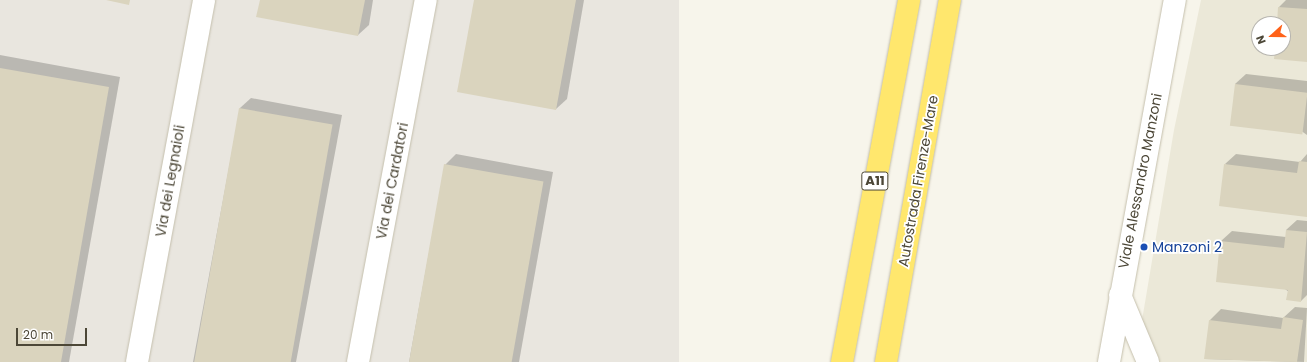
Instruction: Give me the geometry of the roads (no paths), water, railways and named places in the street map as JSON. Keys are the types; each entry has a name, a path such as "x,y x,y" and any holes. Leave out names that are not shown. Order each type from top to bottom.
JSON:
{"highway":[{"name":"A11","path":"842,362 909,0"},
{"name":"Autostrada Firenze-Mare","path":"886,362 950,0"}],"street":[{"name":"Via dei Legnaioli","path":"137,362 204,0"},
{"name":"Via dei Cardatori","path":"358,362 426,0"},
{"name":"Viale Alessandro Manzoni","path":"1109,362 1119,292 1175,0"},
{"path":"1119,292 1148,362"}],"place":[{"name":"Manzoni 2","path":"1144,247"}]}
